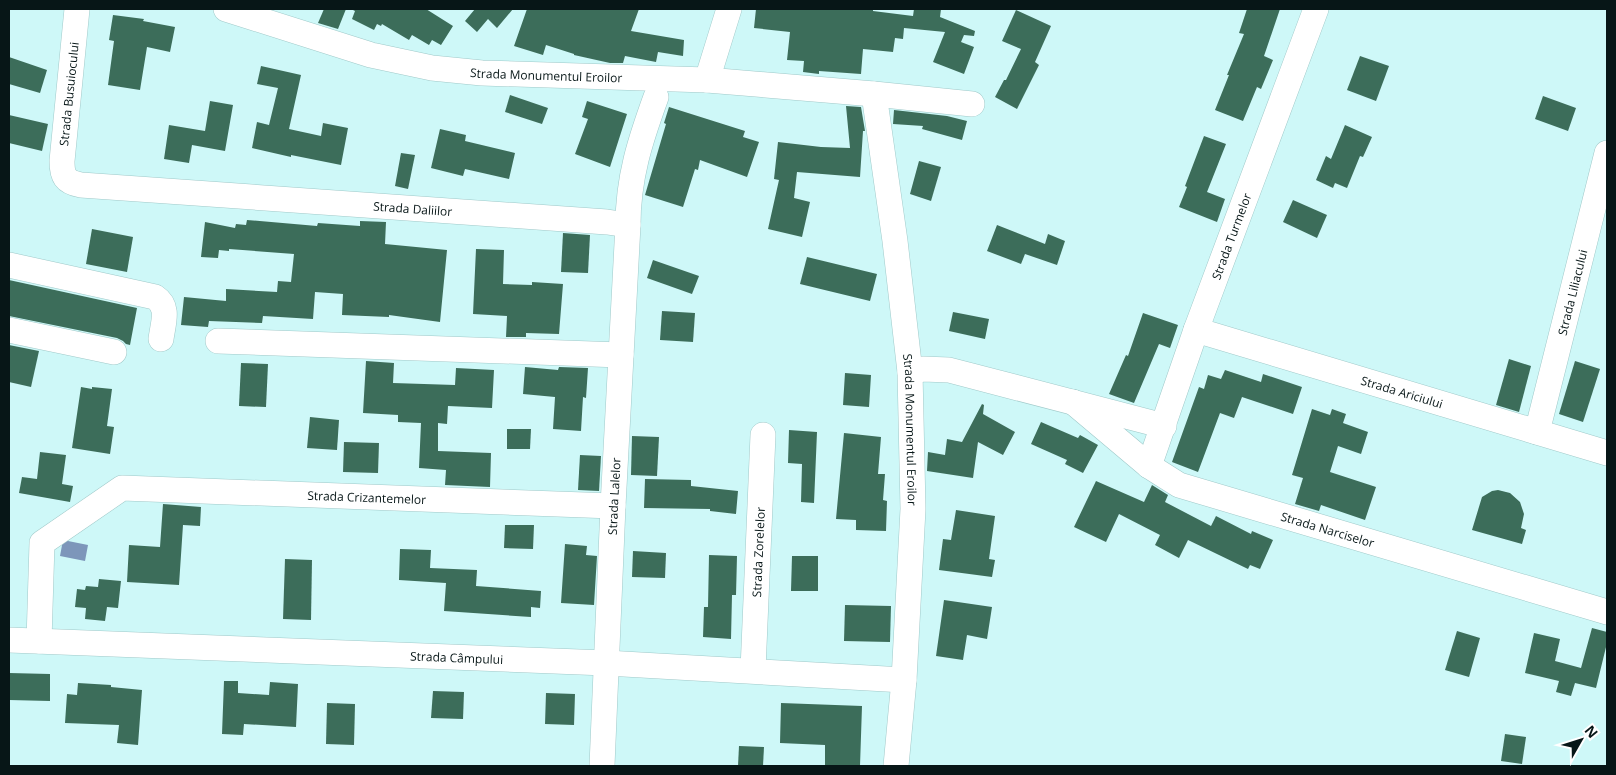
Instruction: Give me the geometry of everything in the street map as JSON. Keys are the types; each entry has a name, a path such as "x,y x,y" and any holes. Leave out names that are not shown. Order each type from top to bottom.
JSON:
{"street":[{"name":"Strada Busuiocului","path":"66,179 62,171 62,162 77,9"},
{"name":"Strada Monumentul Eroilor","path":"226,9 371,55 432,68 482,73 707,80 972,104"},
{"path":"707,80 729,9"},
{"name":"Strada Turmelor","path":"1149,466 1196,330 1316,9"},
{"name":"Strada Monumentul Eroilor","path":"874,94 895,240 910,372 913,509 904,680 896,766"},
{"path":"628,225 628,201 634,166 656,97"},
{"name":"Strada Liliacului","path":"1537,432 1607,153"},
{"name":"Strada Daliilor","path":"66,179 72,184 80,185 628,225"},
{"name":"Strada Lalelor","path":"602,766 628,225"},
{"path":"9,265 155,297 161,302 165,313 161,338"},
{"path":"9,330 114,352"},
{"name":"Strada Ariciului","path":"1196,330 1607,454"},
{"path":"218,341 621,355"},
{"name":"Strada Narciselor","path":"910,372 923,369 949,370 1164,426"},
{"name":"Strada Narciselor","path":"1073,402 1149,466 1179,485 1607,612"},
{"name":"Strada Zorelelor","path":"753,670 763,435"},
{"name":"Strada Crizantemelor","path":"39,641 42,543 122,488 613,506"},
{"name":"Strada Câmpului","path":"9,640 606,663 904,680"}],"water":[{"path":"63,540 88,545 85,561 60,556"}],"building":[{"path":"324,9 346,9 338,29 318,23"},
{"path":"351,9 426,9 453,26 441,45 432,40 429,45 412,35 409,40 382,24 381,26 377,24 374,30 352,19 355,11"},
{"path":"475,9 513,9 497,28 488,19 477,32 465,21"},
{"path":"527,9 639,9 631,31 684,40 683,56 658,52 656,62 625,56 623,63 610,63 574,55 546,45 543,55 514,46"},
{"path":"756,9 873,9 873,11 913,16 914,9 941,9 940,17 975,31 974,36 964,35 961,42 974,47 964,74 933,62 945,32 904,28 903,39 895,38 893,52 863,49 861,74 819,71 819,74 803,72 804,61 787,60 790,32 754,28"},
{"path":"1247,9 1280,9 1264,56 1273,60 1261,89 1257,87 1243,121 1215,110 1244,34 1239,33"},
{"path":"1016,10 1051,26 1035,62 1039,65 1017,109 995,97 1004,80 1006,80 1021,49 1002,41"},
{"path":"113,15 144,19 143,21 175,27 170,52 147,47 140,90 108,85 114,41 109,40"},
{"path":"1360,56 1389,66 1376,101 1347,90"},
{"path":"9,57 47,70 40,93 9,84"},
{"path":"261,66 301,75 289,129 321,136 323,123 348,128 341,165 291,155 291,157 252,148 257,122 269,125 278,88 257,84"},
{"path":"510,95 548,108 542,124 505,112"},
{"path":"1543,96 1576,108 1568,131 1535,119"},
{"path":"210,101 233,105 225,151 192,145 189,163 164,159 169,125 205,131"},
{"path":"587,101 627,114 610,167 575,154 588,119 582,117"},
{"path":"846,106 861,107 865,131 863,131 860,177 797,172 794,198 810,202 802,237 768,229 779,180 774,179 778,142 850,148"},
{"path":"669,107 745,131 743,137 759,142 747,177 700,160 698,170 695,169 683,207 645,195 666,124 664,123"},
{"path":"894,110 947,116 967,121 962,140 922,129 923,126 893,124"},
{"path":"9,115 48,124 42,151 9,143"},
{"path":"1345,125 1372,137 1363,157 1360,156 1347,188 1335,183 1333,188 1316,180 1326,156 1331,159"},
{"path":"440,129 466,135 465,141 515,153 509,179 465,169 463,176 431,168"},
{"path":"1204,136 1226,144 1207,192 1225,199 1217,222 1179,207"},
{"path":"401,153 415,155 408,189 395,186"},
{"path":"919,161 941,167 931,201 910,194"},
{"path":"1293,200 1327,215 1317,238 1283,222"},
{"path":"247,220 317,226 318,223 360,226 360,221 386,222 385,244 447,250 440,322 389,315 389,317 342,315 343,294 315,292 313,319 263,316 262,323 209,321 208,327 181,325 184,297 226,301 226,289 277,292 278,281 291,282 294,254 229,249 229,251 219,250 218,258 201,257 205,222 235,228 236,224 246,225"},
{"path":"997,225 1045,244 1048,234 1065,241 1057,265 1025,254 1021,264 987,251"},
{"path":"92,229 133,237 127,272 86,264"},
{"path":"563,233 590,235 588,273 561,272"},
{"path":"476,249 504,250 503,284 532,285 532,282 563,284 559,334 526,333 526,337 506,337 507,316 473,314"},
{"path":"807,257 877,274 870,301 800,284"},
{"path":"653,260 699,276 692,294 647,278"},
{"path":"9,280 137,308 130,345 117,338 9,316"},
{"path":"662,311 695,313 693,342 660,340"},
{"path":"953,312 989,319 985,339 949,331"},
{"path":"1143,313 1178,325 1170,348 1159,344 1134,403 1109,394 1126,355 1128,356"},
{"path":"9,345 39,351 31,387 9,382"},
{"path":"1509,359 1531,366 1519,412 1496,405"},
{"path":"366,361 394,363 393,383 455,385 456,368 494,370 492,408 448,406 447,424 438,423 438,451 491,453 490,487 445,485 446,470 419,468 421,423 398,422 398,415 363,413"},
{"path":"1575,361 1600,369 1583,422 1559,414"},
{"path":"241,363 268,364 266,407 239,406"},
{"path":"525,367 558,370 559,367 588,368 586,398 583,397 581,431 553,429 555,397 523,394"},
{"path":"1225,370 1261,382 1263,374 1302,387 1293,414 1242,397 1234,418 1220,413 1198,472 1172,462 1199,387 1204,389 1208,375 1221,379"},
{"path":"845,373 871,375 869,407 843,405"},
{"path":"81,387 112,389 107,426 114,427 110,454 72,448"},
{"path":"982,404 984,405 983,414 1015,432 1003,455 978,442 973,478 927,471 928,452 945,455 947,439 962,442"},
{"path":"1312,409 1330,415 1332,409 1346,414 1343,423 1368,432 1361,454 1338,446 1330,472 1376,487 1365,520 1321,505 1319,511 1295,504 1303,478 1292,475"},
{"path":"310,417 339,420 337,450 307,448"},
{"path":"1041,422 1078,438 1080,435 1098,445 1083,473 1065,464 1067,460 1031,444"},
{"path":"507,429 531,429 530,449 507,449"},
{"path":"789,430 817,432 814,503 801,502 802,464 788,463"},
{"path":"844,433 881,437 878,474 885,474 883,500 887,501 886,531 856,530 856,520 836,519"},
{"path":"632,436 659,437 657,476 631,475"},
{"path":"344,442 379,443 378,473 343,472"},
{"path":"40,452 66,455 62,484 73,486 70,502 19,493 22,477 37,479"},
{"path":"580,455 601,456 599,491 578,490"},
{"path":"645,479 691,480 691,486 738,491 736,514 710,511 710,509 644,508"},
{"path":"1096,481 1144,502 1152,485 1168,495 1165,502 1211,526 1216,516 1251,534 1252,531 1273,540 1260,569 1250,565 1248,569 1188,540 1179,558 1155,545 1160,535 1119,514 1106,542 1074,527"},
{"path":"1498,490 1510,493 1520,502 1524,514 1521,528 1526,530 1522,544 1472,530 1482,497"},
{"path":"163,504 201,507 200,526 183,525 179,585 127,582 129,545 160,547"},
{"path":"956,510 995,516 989,559 995,560 992,577 939,570 943,539 951,540"},
{"path":"505,525 534,525 533,549 504,548"},
{"path":"565,544 587,546 586,555 597,556 594,605 561,603"},
{"path":"400,549 431,550 430,568 477,570 476,586 541,591 540,608 531,607 531,617 444,611 446,583 399,580"},
{"path":"633,551 666,553 665,578 632,577"},
{"path":"709,555 737,556 736,595 732,595 731,639 703,637 704,607 708,607"},
{"path":"792,556 818,556 818,591 791,591"},
{"path":"285,559 312,560 311,620 283,619"},
{"path":"99,579 121,581 118,608 107,607 105,621 85,619 86,608 75,607 77,589 85,590 86,586 98,587"},
{"path":"944,600 992,607 987,639 967,635 963,660 936,656"},
{"path":"845,605 891,606 890,642 844,641"},
{"path":"1592,628 1607,632 1607,643 1596,688 1575,683 1571,696 1556,692 1559,681 1525,673 1534,633 1560,639 1555,661 1581,668"},
{"path":"1457,631 1480,638 1469,677 1445,670"},
{"path":"9,673 50,674 50,701 9,700"},
{"path":"224,681 238,681 238,693 269,695 270,682 298,684 296,727 244,724 243,735 222,734"},
{"path":"78,683 111,685 111,687 142,690 138,745 117,743 119,725 65,723 67,694 77,695"},
{"path":"433,691 464,692 463,719 431,718"},
{"path":"546,693 575,694 574,725 545,724"},
{"path":"327,703 355,704 354,745 326,744"},
{"path":"781,703 862,706 860,766 825,766 825,745 780,743"},
{"path":"1505,734 1526,737 1522,764 1501,761"},
{"path":"739,746 764,747 763,766 738,766"}]}
